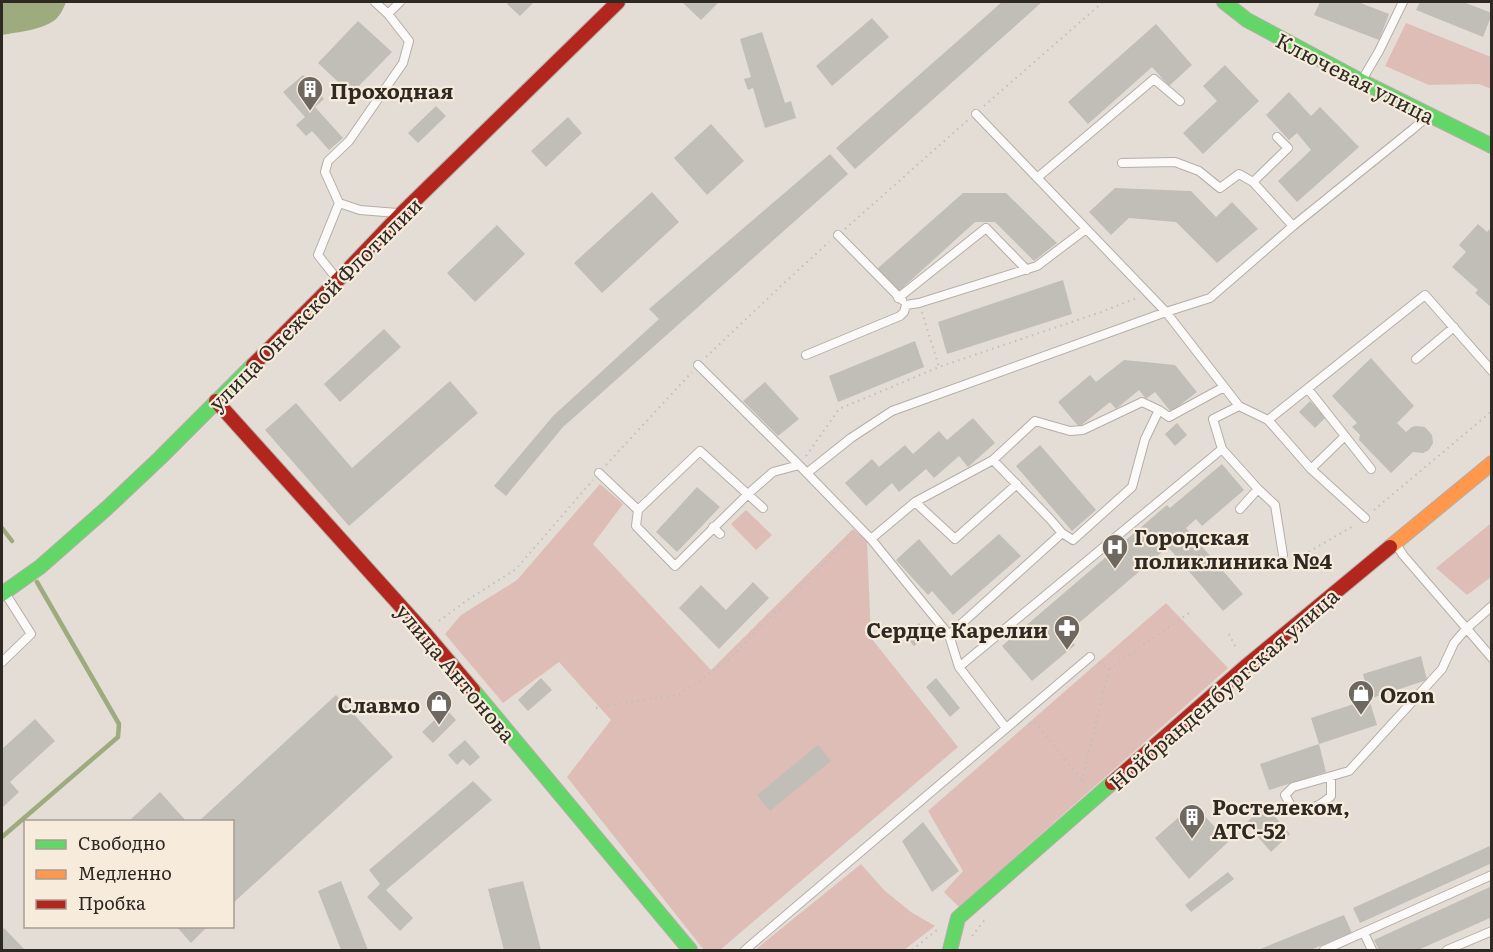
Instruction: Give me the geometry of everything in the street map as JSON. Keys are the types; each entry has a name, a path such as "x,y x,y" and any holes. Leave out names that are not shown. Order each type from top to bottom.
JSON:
{"street":[{"name":"улица Онежской Флотилии","path":"2,592 40,567 122,494 338,280 401,214 618,2"},
{"name":"Ключевая улица","path":"1224,2 1247,20 1361,81 1491,146"},
{"name":"улица Антонова","path":"216,401 424,632 690,951"},
{"name":"Нойбранденбургская улица","path":"958,918 1245,667 1491,463"},
{"path":"950,951 958,918"}],"lane":[{"path":"338,280 318,255 339,203 325,172 328,161 349,141 404,63 409,41 388,14 375,2"},
{"path":"388,14 400,2"},
{"path":"1361,81 1379,51 1403,2"},
{"path":"1037,178 1154,80 1180,101"},
{"path":"976,114 1166,312 1239,406 1268,420 1311,469 1365,518"},
{"path":"807,473 851,438 892,411 1210,298 1293,226 1429,115"},
{"path":"1253,182 1288,148 1277,137"},
{"path":"1122,163 1175,162 1199,171 1220,188 1239,174 1253,182 1293,226"},
{"path":"339,203 360,210 401,214"},
{"path":"898,298 986,228 1027,270"},
{"path":"838,235 906,305 1037,266 1086,229"},
{"path":"1268,420 1425,295 1491,371"},
{"path":"806,355 900,316 906,305"},
{"path":"1416,359 1454,327"},
{"path":"698,365 871,539 950,635 959,667 1006,728"},
{"path":"871,539 915,502 993,460 1035,421 1070,431 1083,430 1142,402 1170,417 1224,387"},
{"path":"1308,389 1371,470"},
{"path":"1239,406 1213,419 1222,449 1275,505 1283,555"},
{"path":"993,460 1062,533 1073,540 1132,487 1144,439 1159,410"},
{"path":"1311,469 1344,437"},
{"path":"959,667 1222,449"},
{"path":"763,508 747,494 700,451 638,510 636,526 675,566 747,494 773,472 799,465"},
{"path":"599,473 638,510"},
{"path":"915,502 955,539 1017,484"},
{"path":"1239,509 1258,489"},
{"path":"713,527 720,534"},
{"path":"950,635 1062,533"},
{"path":"1395,543 1491,658"},
{"path":"2,592 31,634 2,662"},
{"path":"1331,777 1331,796 1322,804 1305,810 1291,806 1285,795 1293,787 1349,771 1418,697 1442,669 1454,643 1491,606"},
{"path":"745,951 1090,657"},
{"path":"1324,951 1491,875"},
{"path":"1447,951 1491,931"},
{"path":"1364,933 1372,951"}],"path":[{"path":"424,632 516,568 698,365 783,284 1103,2"},
{"path":"799,465 839,409 939,367 1148,294"},
{"path":"919,303 939,367"},
{"path":"1288,564 1365,518 1491,411"},
{"path":"596,708 680,694 729,660 849,538"},
{"path":"1082,781 1109,669 1192,610"},
{"path":"1090,657 1109,669"},
{"path":"1006,728 1035,722 1096,797"},
{"path":"912,951 939,928 958,918"}],"shaded area":[{"path":"2,2 66,2 60,15 52,22 31,30 2,35"},
{"path":"1406,23 1491,57 1491,89 1479,84 1429,85 1385,66"},
{"path":"600,484 623,504 593,544 711,670 853,529 867,541 871,638 958,747 720,950 704,950 567,777 611,720 559,662 503,703 445,634 461,615 517,580"},
{"path":"746,510 772,535 756,550 731,524"},
{"path":"1490,524 1492,525 1491,577 1467,595 1436,568"},
{"path":"1166,603 1228,668 959,907 944,892 963,871 928,811"},
{"path":"861,864 885,891 911,912 935,926 904,950 755,950"}],"building":[{"path":"509,2 534,2 520,16 507,4"},
{"path":"682,2 719,2 701,20"},
{"path":"1002,2 1042,2 855,169 836,148"},
{"path":"1320,2 1358,2 1389,14 1379,40 1314,15"},
{"path":"1420,2 1463,2 1492,14 1483,37 1416,10"},
{"path":"872,18 889,37 832,86 816,66"},
{"path":"358,21 392,52 351,94 318,63"},
{"path":"1156,24 1192,65 1169,86 1152,67 1088,124 1068,102"},
{"path":"762,32 785,103 791,101 796,118 765,128 753,88 748,90 744,79 751,77 740,39"},
{"path":"1225,65 1259,101 1203,154 1183,133 1217,101 1203,86"},
{"name":"Проходная","path":"303,75 324,99 315,107 343,138 329,150 312,131 306,136 296,125 305,117 283,92"},
{"path":"1289,92 1311,116 1320,107 1359,147 1297,202 1278,181 1311,150 1297,133 1289,140 1266,115"},
{"path":"436,106 446,116 418,143 408,133"},
{"path":"568,117 582,133 546,167 531,151"},
{"path":"711,124 744,161 707,195 674,158"},
{"path":"830,154 848,174 563,427 506,496 494,486 553,416 659,319 649,309"},
{"path":"1115,188 1191,191 1216,217 1232,202 1258,229 1217,263 1176,222 1129,218 1111,235 1089,212"},
{"path":"652,192 679,222 602,293 574,263"},
{"path":"963,193 1006,193 1057,243 1034,261 995,222 975,222 898,292 877,269"},
{"path":"1478,224 1487,232 1492,227 1492,308 1475,293 1478,290 1452,267 1466,252 1459,245"},
{"path":"497,225 525,254 475,302 447,273"},
{"path":"1063,280 1072,314 947,354 938,322"},
{"path":"384,329 401,347 340,402 324,384"},
{"path":"915,341 924,367 838,402 829,376"},
{"path":"1371,358 1414,406 1397,423 1406,432 1412,427 1425,427 1432,435 1433,443 1429,450 1423,453 1413,452 1391,473 1359,440 1360,435 1352,427 1357,423 1332,396"},
{"path":"1124,360 1175,365 1197,392 1171,412 1155,392 1146,399 1139,390 1116,409 1110,402 1079,427 1058,402 1090,375 1096,382"},
{"path":"450,381 478,413 349,526 265,430 296,403 352,468"},
{"path":"765,382 799,419 778,436 743,401"},
{"path":"1310,401 1326,417 1315,428 1299,412"},
{"path":"973,418 995,443 968,467 959,456 934,478 926,469 899,492 892,483 866,506 845,483 872,459 879,467 905,445 913,454 939,431 947,440"},
{"path":"1177,423 1187,435 1175,446 1165,434"},
{"path":"1040,445 1096,510 1072,531 1016,466"},
{"name":"Городская поликлиника №4","path":"1222,464 1244,490 1202,526 1196,519 1186,528 1243,594 1223,611 1168,547 1066,634 1075,645 1032,681 1002,646 1167,505 1170,508"},
{"path":"697,487 720,507 677,552 656,532"},
{"path":"999,534 1021,556 953,615 932,591 928,595 896,560 919,539 951,576"},
{"path":"753,582 769,598 719,649 679,608 701,585 726,610"},
{"path":"919,623 928,634 914,646 904,635"},
{"path":"1421,656 1427,680 1369,699 1363,674"},
{"path":"541,678 552,690 528,711 518,700"},
{"path":"936,678 960,708 950,717 926,687"},
{"path":"336,695 393,757 234,902 234,820 200,820"},
{"path":"1369,699 1377,725 1319,744 1311,718"},
{"name":"Славмо","path":"446,709 456,720 433,743 422,732"},
{"path":"35,719 55,741 10,782 19,792 2,808 2,749"},
{"path":"465,740 480,757 470,766 463,759 457,765 448,755"},
{"path":"1319,744 1326,772 1269,790 1260,764"},
{"path":"818,745 831,761 770,811 757,795"},
{"path":"473,781 492,800 386,890 413,918 400,931 367,897 380,884 369,870"},
{"path":"160,792 185,820 130,820"},
{"name":"Ростелеком, АТС-52","path":"1194,804 1228,842 1189,879 1155,838"},
{"path":"1265,805 1290,834 1271,852 1246,823"},
{"path":"923,822 959,871 932,892 902,841"},
{"path":"1492,845 1492,863 1360,923 1353,908"},
{"path":"1228,872 1234,879 1191,912 1185,905"},
{"path":"341,881 368,950 341,950 318,891"},
{"path":"523,881 541,950 504,950 488,889"},
{"path":"1492,886 1492,917 1418,950 1379,950 1374,940"},
{"path":"1344,915 1352,933 1310,950 1258,950"},
{"path":"4,928 25,950 2,950"},
{"path":"178,928 206,928 191,943"}],"waterway":[{"path":"2,528 12,541"},
{"path":"2,837 118,737 119,724 37,582"}],"traffic: fast":[{"path":"1224,2 1247,20 1361,81 1492,146"},
{"path":"2,594 40,567 107,508 253,365"},
{"path":"473,690 690,950"},
{"path":"950,950 958,918 1112,783"}],"traffic: slow":[{"path":"1390,547 1492,463"}],"traffic: jam":[{"path":"253,365 401,214 618,2"},
{"path":"216,401 424,632 473,690"},
{"path":"1112,783 1245,667 1390,547"}],"place":[{"name":"Проходная","path":"310,112"},
{"name":"Городская поликлиника №4","path":"1115,570"},
{"name":"Сердце Карелии","path":"1067,651"},
{"name":"Ozon","path":"1361,716"},
{"name":"Славмо","path":"439,726"},
{"name":"Ростелеком, АТС-52","path":"1192,840"}]}
